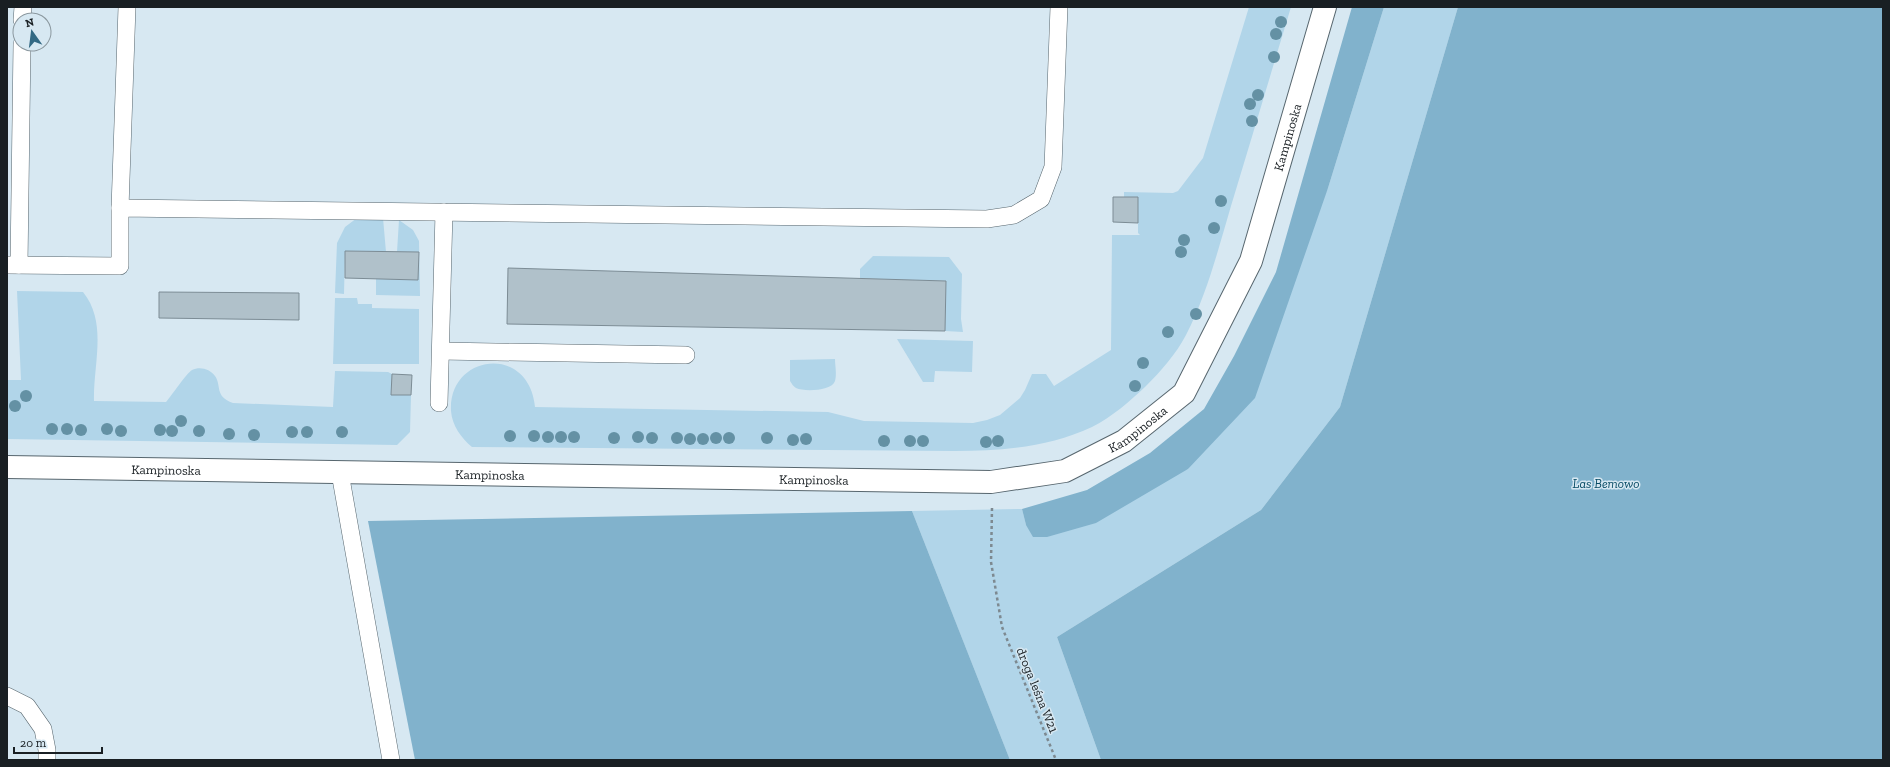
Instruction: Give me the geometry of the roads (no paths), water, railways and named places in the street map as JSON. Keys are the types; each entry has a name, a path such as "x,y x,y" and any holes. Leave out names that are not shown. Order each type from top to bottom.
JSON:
{"street":[{"name":"Kampinoska","path":"7,467 991,482 1065,471 1124,441 1184,393 1251,261 1324,7"}],"lane":[{"path":"21,52 14,112 13,265 120,266 120,208 127,7"},
{"path":"120,208 987,219 1014,215 1041,199 1053,167 1059,7"},
{"path":"440,403 444,212"},
{"path":"441,351 686,356"},
{"path":"340,473 391,760"},
{"path":"7,696 27,706 43,729 47,750 47,760"}],"park label":[{"name":"Las Bemowo","path":"1606,483"}]}
